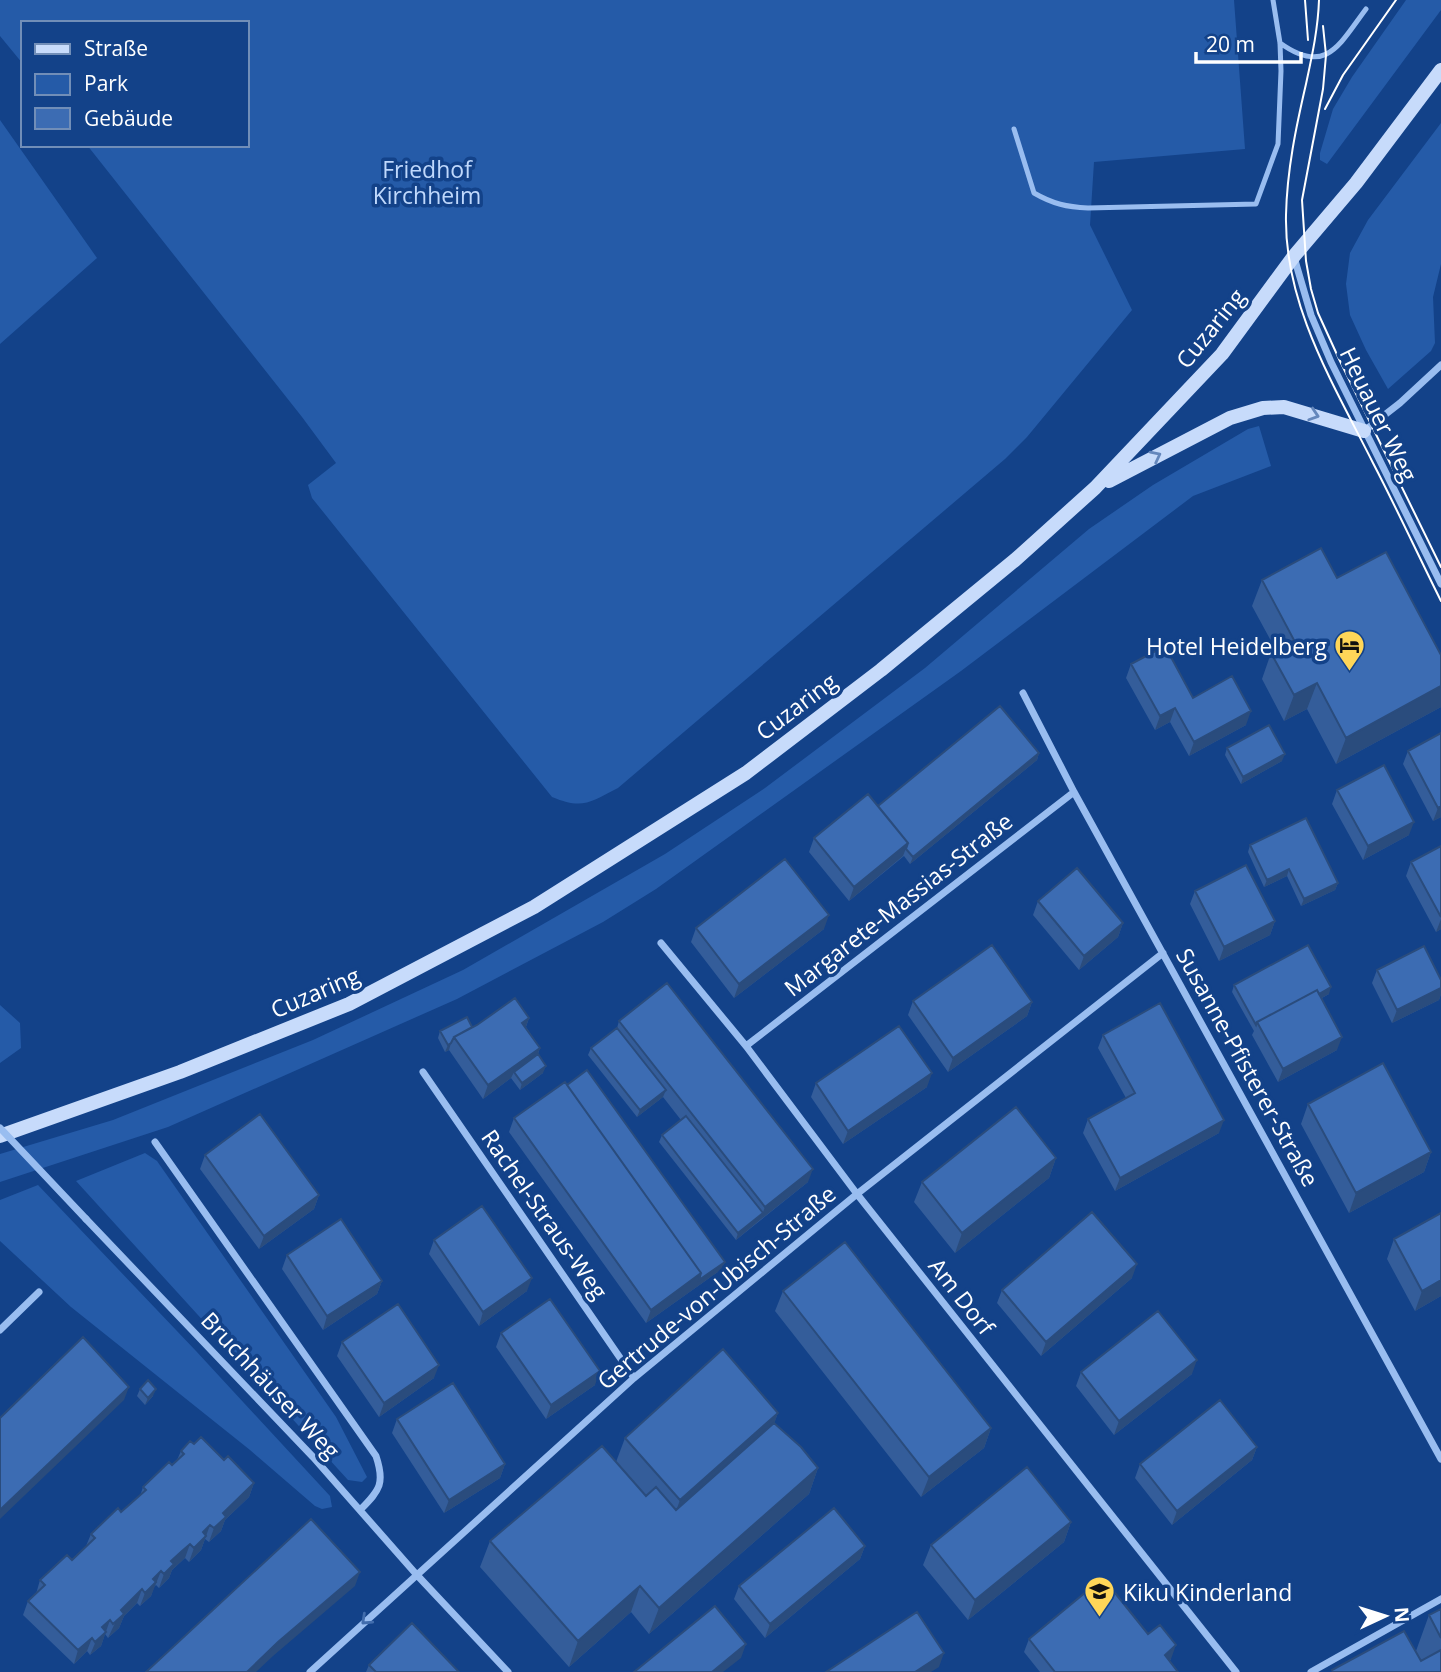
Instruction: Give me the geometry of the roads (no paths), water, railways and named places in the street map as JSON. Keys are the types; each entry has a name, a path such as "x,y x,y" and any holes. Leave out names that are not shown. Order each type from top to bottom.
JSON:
{"main road":[{"name":"Cuzaring","path":"0,1136 180,1072 349,1004 534,907 746,773 881,670 1015,560 1095,488 1222,354 1294,256 1356,183 1441,70"},
{"path":"1095,488 1216,425 1264,408 1284,407 1364,430"}],"street":[{"name":"Heuauer Weg","path":"1294,256 1311,315 1364,430 1441,584"},
{"path":"1364,430 1441,365"},
{"name":"Susanne-Pfisterer-Straße","path":"1023,693 1074,792 1441,1459"},
{"name":"Margarete-Massias-Straße","path":"746,1046 1074,792"},
{"name":"Am Dorf","path":"660,943 746,1046 857,1194 1236,1672"},
{"name":"Gertrude-von-Ubisch-Straße","path":"310,1672 634,1378 857,1194 1163,953"},
{"name":"Rachel-Straus-Weg","path":"424,1072 634,1378"},
{"name":"Bruchhäuser Weg","path":"0,1128 361,1509 416,1574 508,1672"},
{"path":"155,1142 376,1456 382,1475 377,1493 361,1509"},
{"path":"0,1330 39,1292"},
{"path":"1311,1672 1441,1599"}],"lane":[{"path":"1014,129 1034,193 1051,203 1088,208 1256,204 1278,144 1280,43 1273,0"},
{"path":"1280,43 1301,57 1317,58 1326,55 1343,40 1366,9"}],"tram line":[{"path":"1305,0 1308,40"},
{"path":"1319,0 1314,42 1288,182 1286,215 1293,281 1314,344 1441,601"},
{"path":"1325,109 1343,75 1396,0"},
{"path":"1323,26 1326,55 1323,89 1302,200 1306,261 1311,289 1318,313 1339,359 1441,567"}],"place":[{"name":"Hotel Heidelberg","path":"1350,673"},
{"name":"Kiku Kinderland","path":"1100,1619"}],"park label":[{"name":"Friedhof Kirchheim","path":"427,182"}]}
